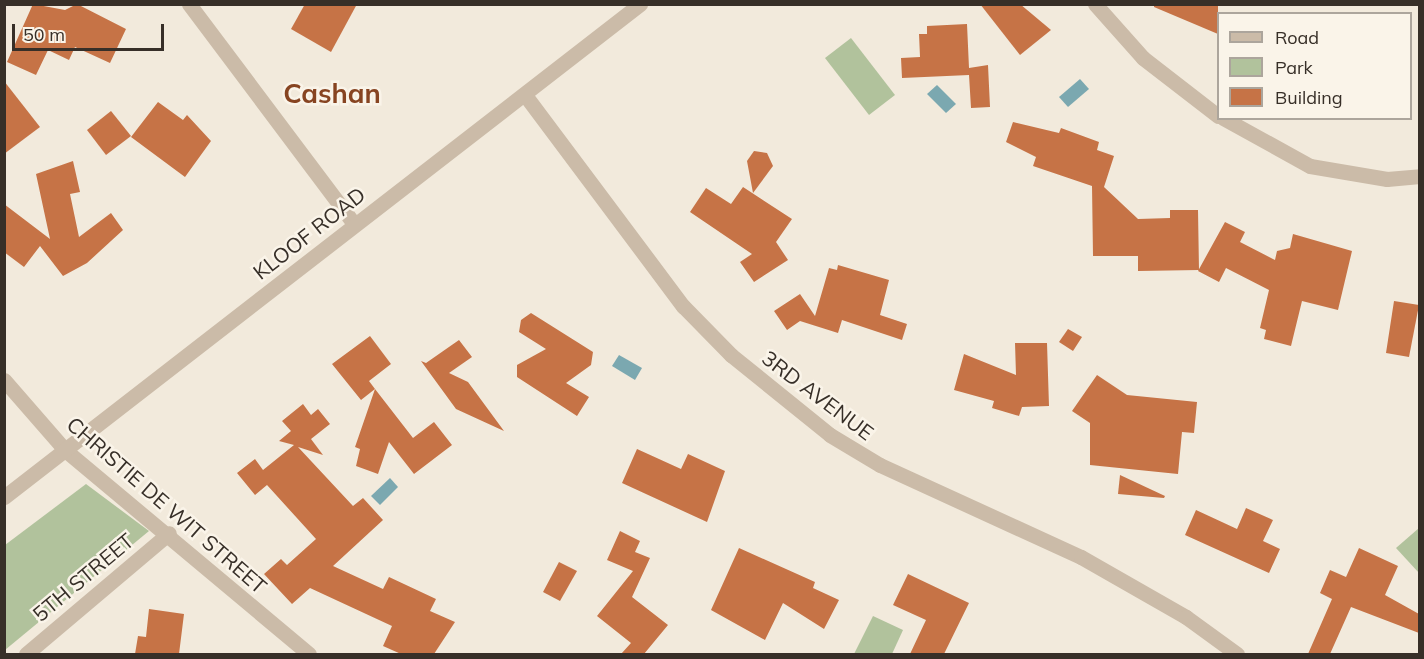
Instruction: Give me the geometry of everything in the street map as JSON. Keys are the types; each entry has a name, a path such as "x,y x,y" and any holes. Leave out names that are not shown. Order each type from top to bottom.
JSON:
{"street":[{"path":"189,4 354,224"},
{"name":"KLOOF ROAD","path":"4,497 640,4"},
{"path":"1095,4 1143,58 1217,115"},
{"name":"3RD AVENUE","path":"525,95 683,306 731,355 830,435 880,465 1081,557 1186,617 1237,654"},
{"path":"1227,120 1310,166 1387,179 1419,176"},
{"name":"CHRISTIE DE WIT STREET","path":"4,380 65,450 169,533 309,654"},
{"name":"5TH STREET","path":"26,654 169,533"}],"green space":[{"path":"851,38 895,95 869,115 825,58"},
{"path":"86,484 149,531 5,650 5,545"},
{"path":"1420,528 1419,573 1396,548"},
{"path":"873,616 903,630 892,654 854,654"}],"water":[{"path":"1080,79 1089,89 1068,107 1059,97"},
{"path":"937,85 956,104 946,113 927,94"},
{"path":"619,355 642,368 635,380 612,366"},
{"path":"390,478 398,487 380,505 371,496"}],"building":[{"path":"33,4 65,10 77,4 126,29 110,63 75,47 69,60 48,50 36,75 7,62"},
{"path":"305,4 357,4 331,52 291,29"},
{"path":"980,4 1020,4 1051,30 1020,55"},
{"path":"1154,4 1218,4 1217,34 1154,7"},
{"path":"967,24 969,68 988,65 990,107 971,108 969,75 902,78 901,58 920,57 919,34 927,34 927,26"},
{"path":"4,81 40,127 4,154"},
{"path":"158,102 183,120 187,115 211,141 185,177 131,137"},
{"path":"111,111 131,136 106,155 87,130"},
{"path":"1013,122 1059,133 1061,128 1099,142 1097,150 1114,156 1104,187 1138,219 1170,218 1170,210 1198,210 1199,270 1138,271 1138,256 1093,256 1092,186 1033,166 1036,157 1006,142"},
{"path":"754,151 767,153 773,166 753,193 747,161"},
{"path":"73,161 80,192 70,194 79,237 111,213 123,230 87,263 63,276 40,246 24,267 4,252 4,204 50,239 36,174"},
{"path":"743,187 792,219 776,242 788,260 754,282 740,262 752,254 690,212 706,188 731,204"},
{"path":"1225,222 1245,232 1240,242 1275,260 1277,251 1290,248 1293,234 1352,251 1338,310 1302,301 1291,346 1264,339 1266,330 1260,328 1269,290 1226,268 1219,282 1198,271"},
{"path":"838,265 889,280 880,315 907,324 902,340 842,320 838,333 800,321 787,330 774,311 800,294 815,316 829,268 837,270"},
{"path":"1394,301 1419,305 1409,357 1386,353"},
{"path":"531,313 593,352 591,365 566,383 589,397 577,416 517,377 517,365 546,349 519,332 521,320"},
{"path":"1068,329 1082,337 1073,351 1059,342"},
{"path":"370,336 391,364 369,381 375,389 361,400 332,364"},
{"path":"459,340 472,357 449,373 468,382 504,431 456,409 421,361 426,363"},
{"path":"1015,343 1047,343 1049,406 1022,407 1019,416 992,408 994,401 954,390 964,354 1016,375"},
{"path":"1097,375 1127,395 1197,402 1194,433 1182,432 1178,474 1090,465 1090,423 1072,411"},
{"path":"375,389 413,438 434,422 452,445 414,474 389,442 378,474 356,466 360,449 355,447"},
{"path":"303,404 311,415 318,409 330,424 311,439 323,455 298,447 353,506 363,498 383,520 333,566 383,589 389,577 436,599 430,611 455,622 434,654 401,654 383,646 392,626 310,588 292,604 264,574 281,559 287,565 316,539 267,485 255,495 237,473 255,459 263,470 294,445 279,441 291,431 282,421"},
{"path":"637,449 681,469 688,454 725,471 707,522 622,483"},
{"path":"1120,475 1165,496 1164,498 1118,494"},
{"path":"1246,508 1273,520 1263,541 1280,549 1269,573 1185,535 1196,510 1237,529"},
{"path":"620,531 640,541 635,552 650,558 632,597 668,625 644,654 621,654 631,643 597,616 633,571 607,560"},
{"path":"739,548 815,582 813,588 839,600 824,629 783,603 765,640 711,610"},
{"path":"1359,548 1398,566 1385,595 1419,614 1419,633 1351,607 1330,654 1308,654 1332,599 1320,593 1330,570 1346,577"},
{"path":"559,562 577,571 560,601 543,592"},
{"path":"908,574 969,603 944,654 910,654 926,620 893,605"},
{"path":"149,609 184,614 179,654 135,654 138,636 146,637"}],"district":[{"name":"Cashan","path":"332,94"}]}
